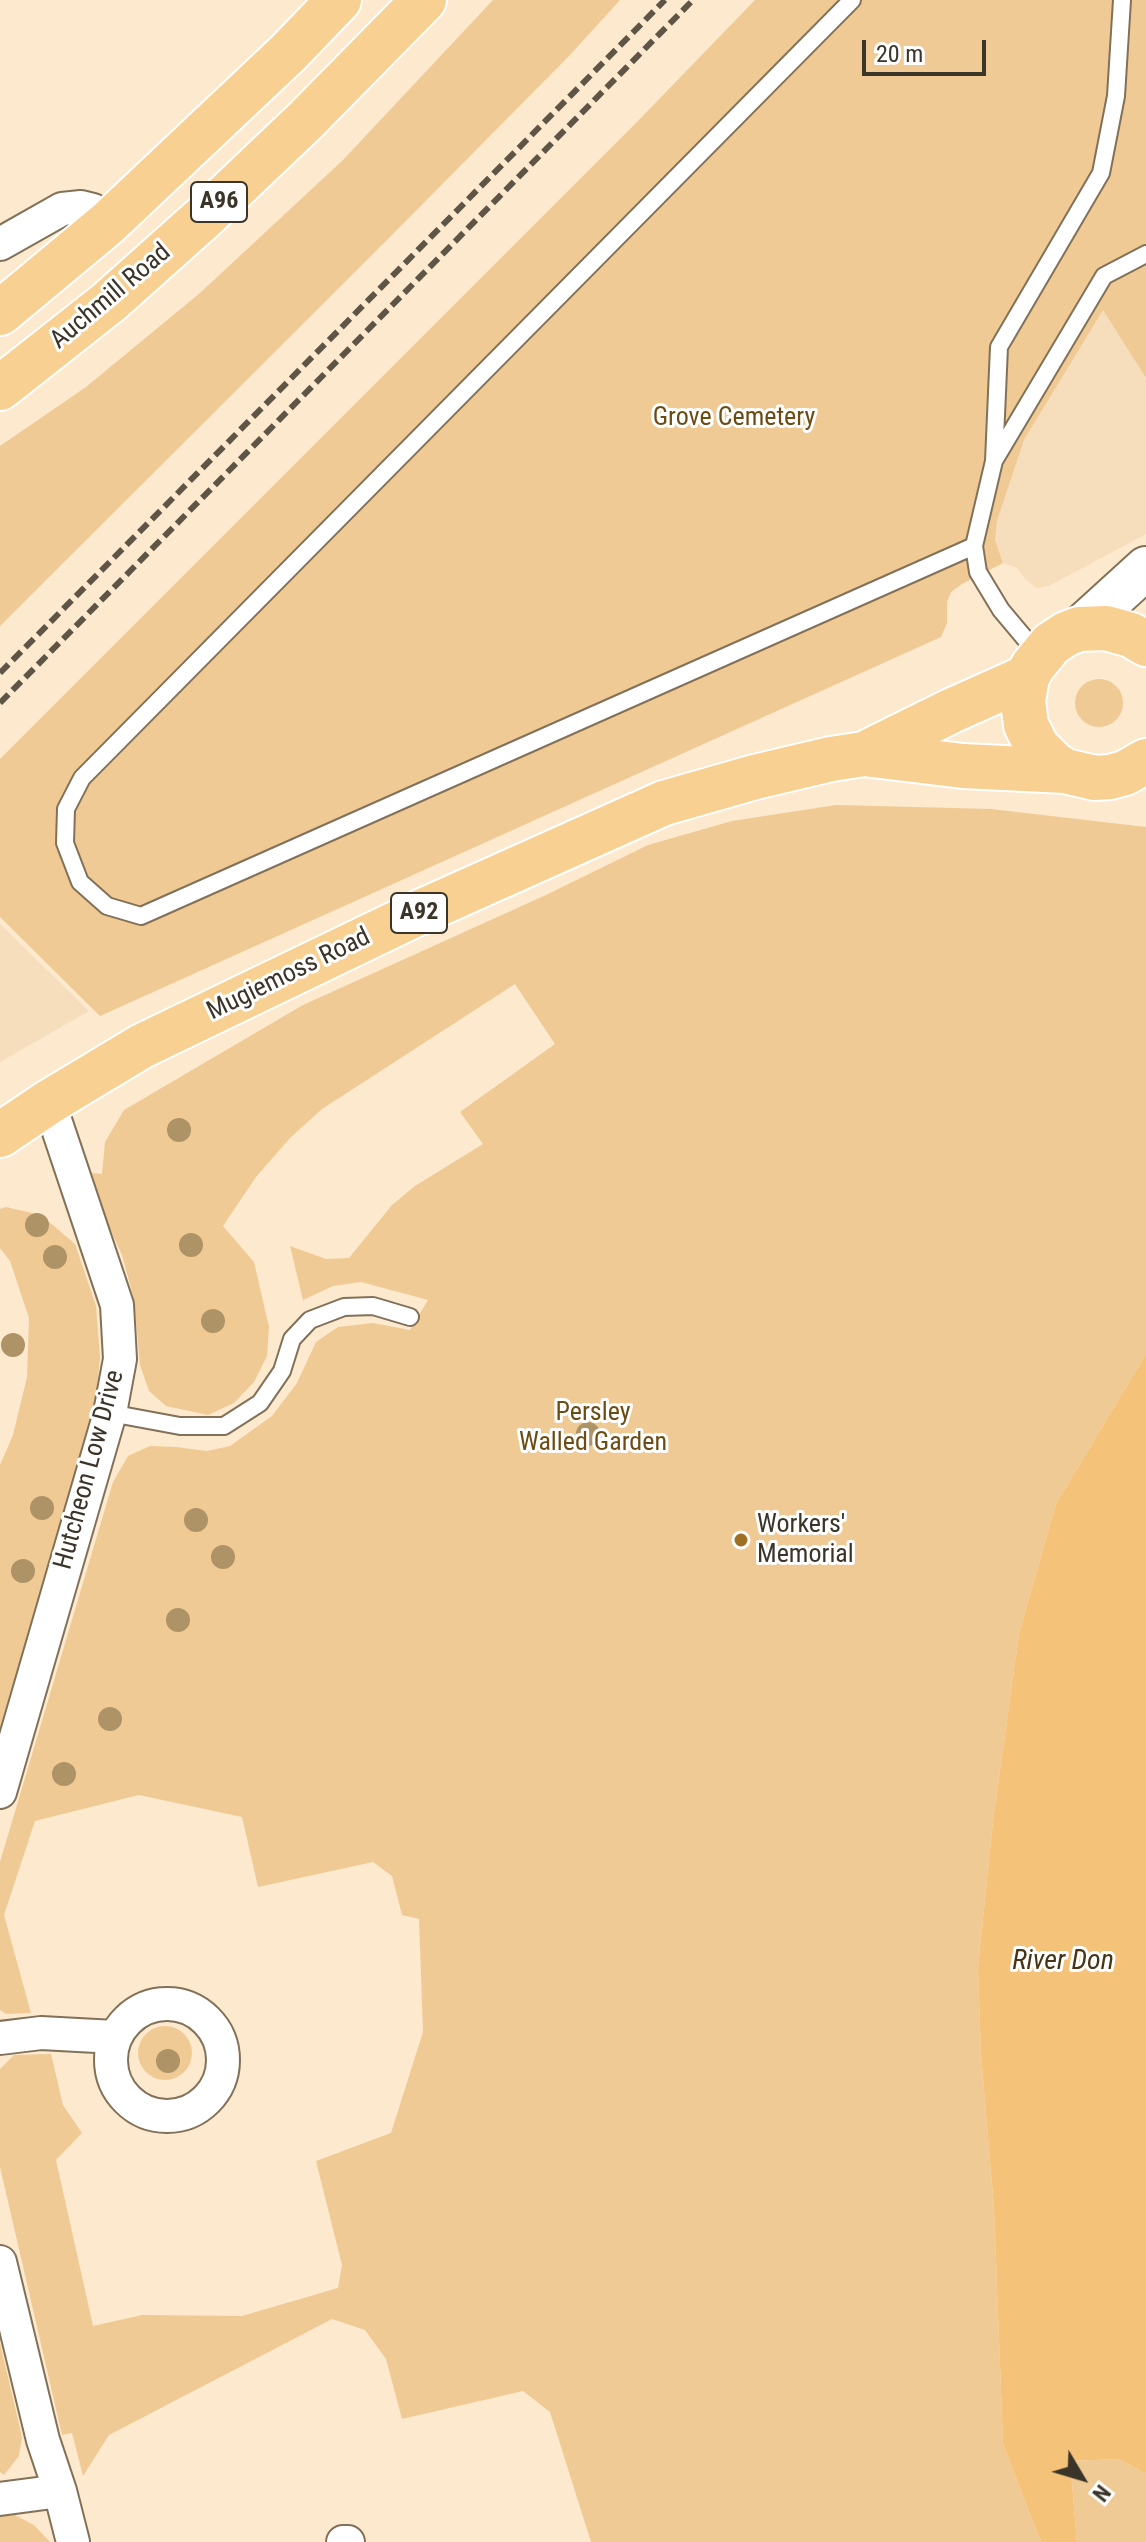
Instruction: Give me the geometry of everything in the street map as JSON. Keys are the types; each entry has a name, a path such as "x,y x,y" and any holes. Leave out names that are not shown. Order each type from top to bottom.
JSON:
{"main road":[{"name":"A96","path":"0,313 108,223 288,53 339,0"},
{"name":"Auchmill Road","path":"0,388 109,302 203,218 306,120 424,0"},
{"name":"A92","path":"864,754 1033,666 1051,644 1079,629"},
{"path":"1079,629 1119,630 1146,644"},
{"path":"1033,666 1023,701 1026,725 1037,747 1065,771"},
{"name":"A92","path":"864,754 963,766 1065,771 1095,778 1139,771"},
{"name":"Mugiemoss Road","path":"0,1135 142,1046 416,914 664,803 755,777 864,754"}],"street":[{"path":"0,244 62,209 81,207 93,210 108,223"},
{"path":"1079,629 1146,568"},
{"name":"Hutcheon Low Drive","path":"0,1792 110,1413 120,1359 117,1305 49,1102"},
{"path":"0,2038 41,2033 115,2037"},
{"path":"0,2262 43,2440 73,2542"},
{"path":"0,2499 60,2491"}],"lane":[{"path":"852,0 82,778 66,809 65,843 80,882 107,906 141,916 974,546"},
{"path":"1033,666 978,572 974,546 994,461 999,347 1101,173 1116,96 1122,0"},
{"path":"994,461 1104,276 1146,254"},
{"path":"110,1413 180,1426 224,1426 260,1403 282,1371 292,1339 310,1320 344,1307 373,1306 410,1317"}],"shaded area":[{"path":"1103,309 1146,378 1146,534 1049,586 1036,588 1017,568 1003,563 995,540 997,521 1024,440"},
{"path":"0,924 89,1011 0,1062"}],"green space":[{"path":"493,0 620,0 570,55 382,245 0,626 0,446 86,387 200,293 343,160"},
{"name":"Grove Cemetery","path":"755,0 1146,0 1146,378 1103,310 1024,440 997,521 995,540 1003,563 951,592 947,602 947,623 941,637 100,1016 0,917 0,759"},
{"path":"1099,679 1116,686 1123,703 1116,720 1099,727 1082,720 1075,703 1082,686"},
{"name":"Persley Walled Garden","path":"836,805 991,809 1146,827 1146,1354 1056,1504 1019,1634 993,1821 978,1968 981,2054 994,2208 1003,2444 1041,2542 591,2542 550,2412 523,2391 402,2419 386,2359 365,2330 332,2319 109,2435 83,2476 72,2433 62,2435 0,2167 0,2069 14,2055 51,2054 63,2105 82,2133 56,2160 93,2326 142,2315 242,2316 338,2288 342,2265 316,2161 391,2133 423,2032 419,1919 402,1915 392,1876 373,1862 258,1887 242,1817 139,1795 35,1821 4,1915 31,2013 6,2014 0,2010 0,1862 113,1482 128,1456 150,1446 207,1451 230,1446 272,1416 297,1383 316,1342 338,1327 373,1323 410,1330 428,1300 361,1282 333,1286 303,1300 290,1246 326,1259 349,1258 392,1205 415,1186 483,1144 460,1112 555,1044 515,984 322,1109 290,1138 256,1177 223,1226 254,1262 269,1327 267,1356 254,1382 234,1403 208,1415 166,1406 149,1391 140,1365 134,1299 122,1255 97,1200 92,1173 102,1174 105,1142 124,1110 303,1005 546,895 648,845 732,821"},
{"path":"6,1207 41,1215 75,1244 96,1306 100,1357 95,1410 0,1728 0,1465 13,1435 27,1377 29,1318 10,1261 0,1248 0,1209"},
{"path":"165,2026 184,2034 192,2053 184,2072 165,2080 146,2072 138,2053 146,2034"},
{"path":"0,2343 22,2437 19,2456 4,2475 0,2472"},
{"path":"1119,2459 1146,2474 1146,2542 1077,2542 1070,2461"},
{"path":"13,2514 34,2525 50,2542 0,2542 0,2516"}],"water":[{"name":"River Don","path":"1146,1354 1146,2474 1119,2459 1070,2461 1077,2542 1041,2542 1003,2444 994,2208 981,2054 978,1968 993,1821 1019,1634 1056,1504"}],"railway":[{"path":"0,673 665,0"},
{"path":"0,703 693,0"}],"place":[{"name":"Workers' Memorial","path":"741,1540"}]}
